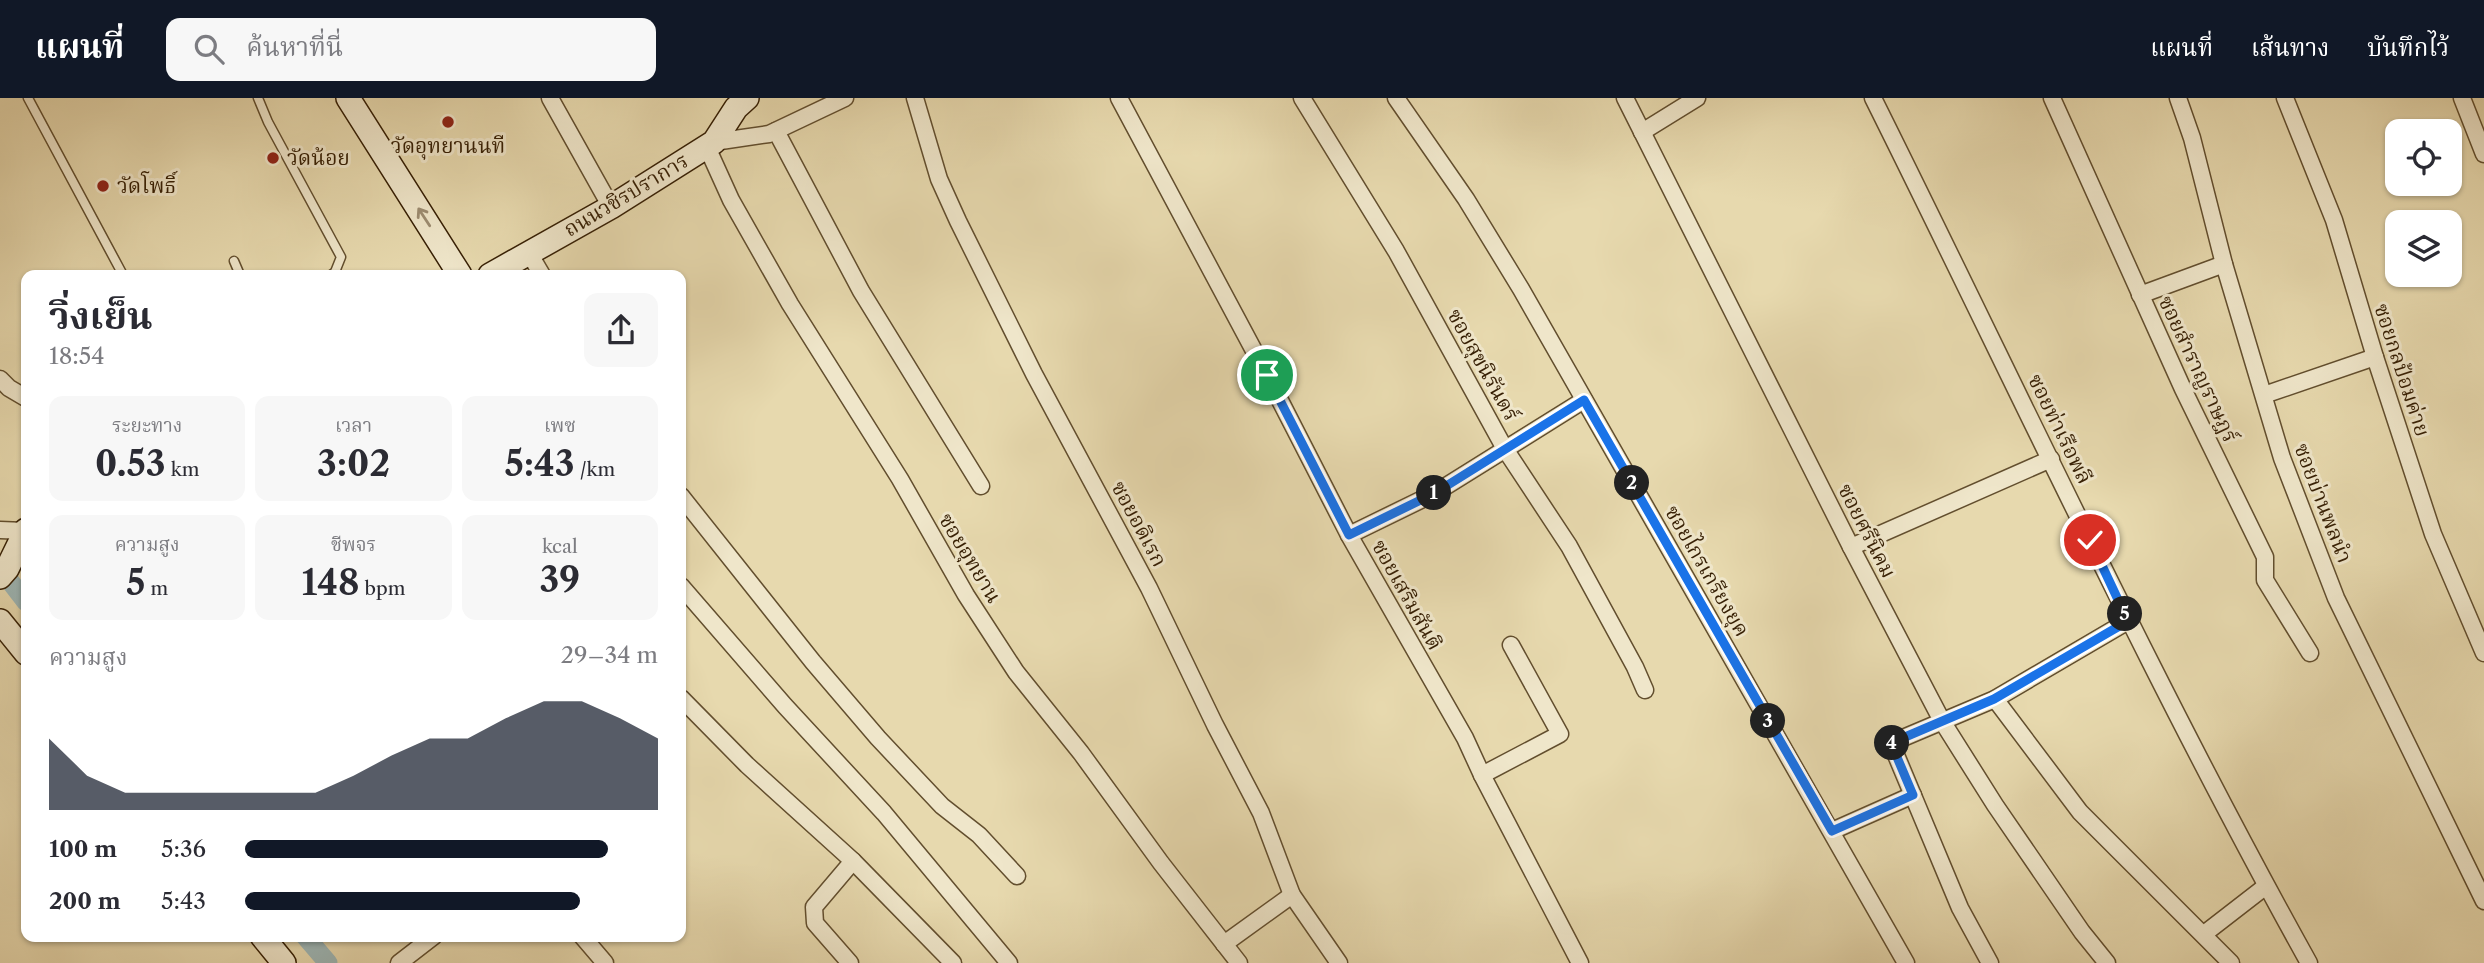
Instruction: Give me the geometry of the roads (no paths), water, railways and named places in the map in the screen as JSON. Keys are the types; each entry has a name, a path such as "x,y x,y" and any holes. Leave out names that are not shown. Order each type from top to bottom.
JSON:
{"street":[{"path":"348,98 457,270"},
{"path":"550,98 611,207"},
{"name":"ถนนวชิรปราการ","path":"499,270 611,207 711,144 747,98"},
{"path":"711,144 776,131 845,98"},
{"name":"ซอยอดิเรก","path":"915,98 939,179 958,221 1034,374 1149,588 1215,726 1261,813 1292,895 1339,963"},
{"name":"ซอยเสริมสันติ","path":"1119,98 1349,535 1465,738 1580,963"},
{"name":"ซอยสุขนิรันดร์","path":"1302,98 1396,251 1505,449 1569,546 1645,690"},
{"name":"ซอยไกรเกรียงยุค","path":"1396,98 1466,199 1906,963"},
{"name":"ซอยศรีนิคม","path":"1625,98 1851,547 1942,721 1995,805 2106,963"},
{"path":"1642,132 1698,98"},
{"name":"ซอยท่าเรือพลี","path":"1873,98 2051,458 2128,621 2309,963"},
{"name":"ซอยสำราญราษฎร์","path":"2052,98 2140,295 2265,557 2265,580 2310,653"},
{"name":"ซอยบ่านพลนำ","path":"2178,98 2192,138 2224,264 2282,458 2336,597 2484,901"},
{"name":"ซอยกลป้อมค่าย","path":"2285,98 2334,220 2432,534 2484,653"},
{"path":"2462,98 2484,154"},
{"path":"776,131 861,291 981,486"},
{"name":"ซอยอุทยาน","path":"711,144 731,200 754,242 1016,672 1081,752 1161,863 1239,963"},
{"path":"528,253 539,270"},
{"path":"2140,295 2224,264"},
{"path":"2264,396 2375,357"},
{"path":"0,379 21,395"},
{"path":"1349,535 1435,493 1584,400"},
{"path":"1851,547 2051,458"},
{"path":"686,502 813,662 878,738 943,806 979,835 1017,876"},
{"path":"0,530 21,531"},
{"path":"3,573 21,540"},
{"path":"686,592 785,706 884,813 1009,963"},
{"path":"0,621 21,647"},
{"path":"1990,963 1960,908 1891,743 1994,699 2128,621"},
{"path":"1482,775 1560,734 1511,645"},
{"path":"1994,699 2080,812 2139,874 2231,963"},
{"path":"686,703 747,765 853,861 953,963"},
{"path":"1832,831 1913,795"},
{"path":"850,963 815,923 814,907 853,861"},
{"path":"2204,934 2266,886"},
{"path":"1224,944 1292,895"},
{"path":"267,942 284,963"},
{"path":"399,963 420,957 430,942"},
{"path":"587,942 605,963"}],"lane":[{"path":"28,98 120,270"},
{"path":"258,98 268,122 341,257 336,270"},
{"path":"234,261 238,270"}],"waterway":[{"path":"0,568 21,595"},
{"path":"310,942 328,963"}],"place":[{"name":"วัดอุทยานนที","path":"448,122"},
{"name":"วัดน้อย","path":"273,158"},
{"name":"วัดโพธิ์","path":"103,186"}]}
